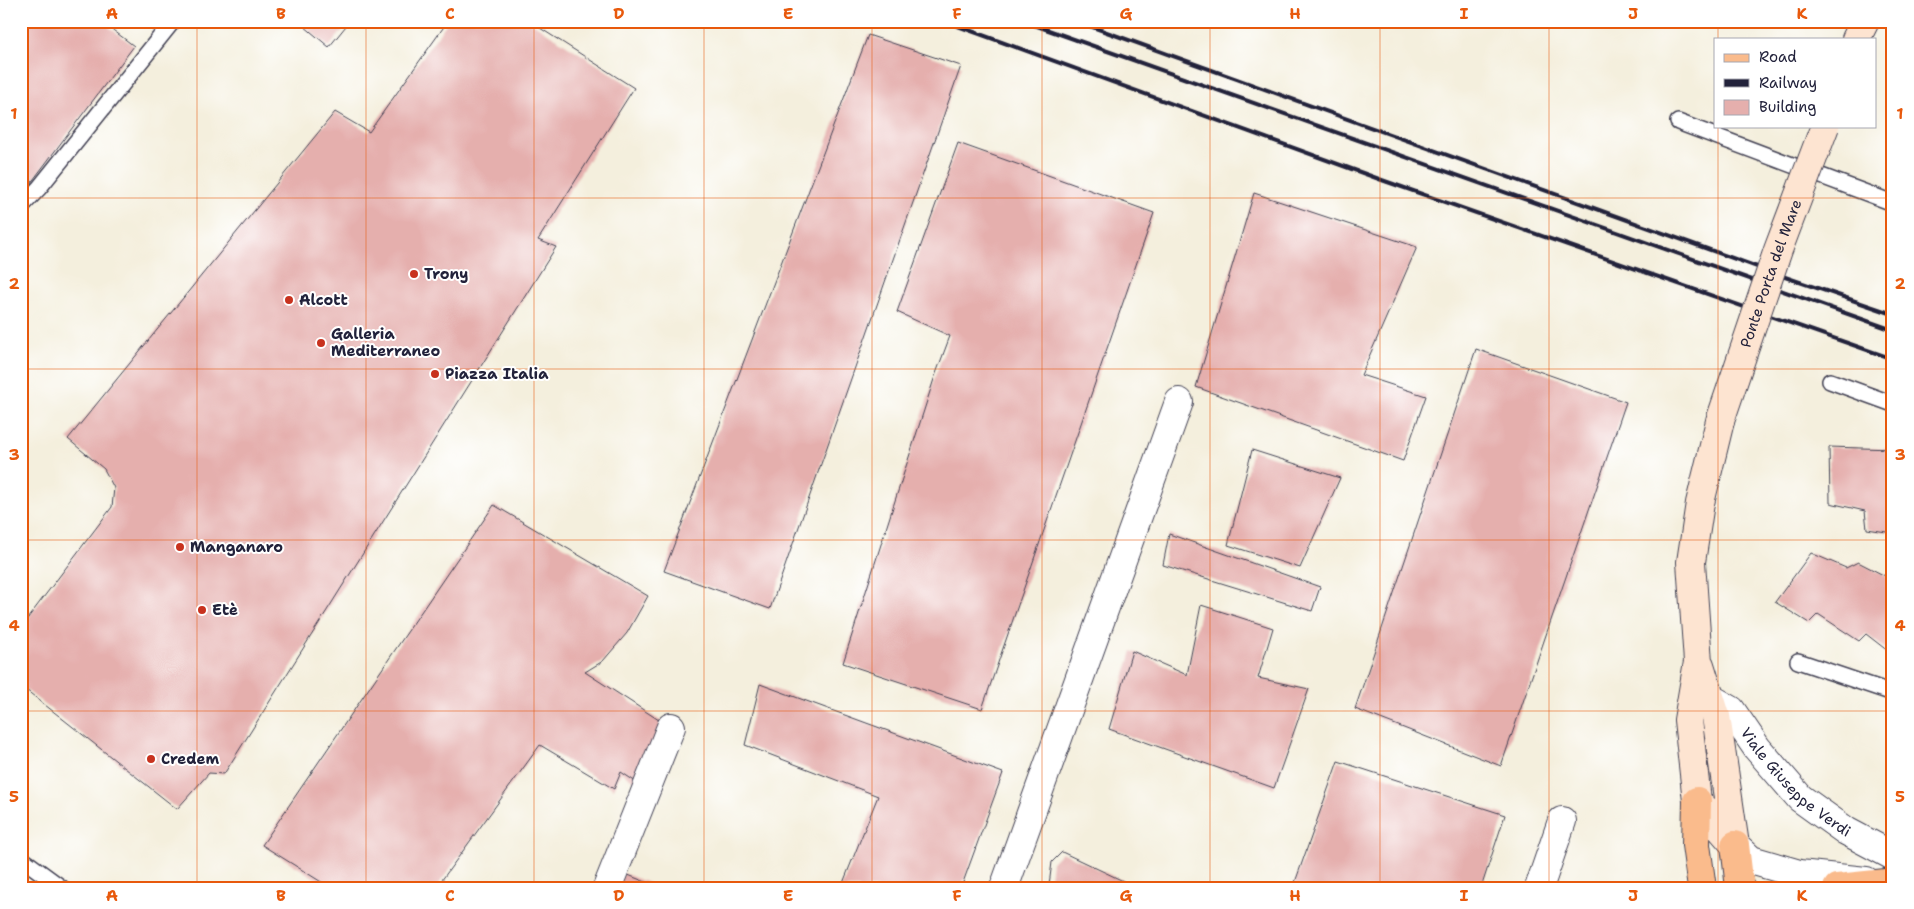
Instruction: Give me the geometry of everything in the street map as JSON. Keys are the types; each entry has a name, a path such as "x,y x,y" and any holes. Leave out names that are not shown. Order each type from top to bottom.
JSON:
{"main road":[{"path":"1856,38 1865,21"},
{"name":"Ponte Porta del Mare","path":"1698,662 1690,562 1700,503 1720,421 1778,250 1824,128"},
{"path":"1698,662 1716,716 1740,888"},
{"path":"1698,662 1688,720 1697,801 1696,845 1702,888"},
{"path":"1697,801 1735,845"},
{"path":"1838,888 1890,883"}],"street":[{"path":"1004,888 1178,402"},
{"name":"Viale Giuseppe Verdi","path":"1710,698 1730,710 1757,748 1800,798 1846,831 1893,856"},
{"path":"607,888 671,727"},
{"path":"1539,888 1562,821"},
{"path":"1735,845 1751,860 1799,874 1890,883"}],"lane":[{"path":"21,207 40,188 173,21"},
{"path":"1678,122 1893,203"},
{"path":"1830,381 1893,404"},
{"path":"1798,661 1893,693"},
{"path":"21,858 62,888"}],"building":[{"path":"21,21 101,21 134,46 21,196"},
{"path":"298,21 350,21 329,47"},
{"name":"Galleria Mediterraneo","path":"448,21 529,21 634,88 538,240 556,247 224,774 209,773 177,809 21,686 21,627 112,507 114,488 104,469 68,439 335,112 369,132"},
{"path":"868,35 961,66 770,609 664,571"},
{"path":"958,143 1154,213 982,709 843,663 934,379 950,336 897,312"},
{"path":"1254,193 1417,247 1361,375 1426,396 1403,461 1196,387"},
{"path":"1476,349 1626,402 1501,766 1355,709"},
{"path":"1829,447 1893,449 1893,533 1867,529 1865,511 1830,503"},
{"path":"1252,450 1340,478 1300,568 1228,545"},
{"path":"494,505 648,596 627,633 603,661 585,672 665,724 639,784 621,772 614,789 540,745 436,888 331,888 262,845"},
{"path":"1169,534 1320,587 1312,611 1163,565"},
{"path":"1811,553 1846,568 1858,562 1893,580 1893,655 1866,634 1859,641 1818,614 1809,623 1775,602"},
{"path":"1201,605 1273,628 1258,678 1309,689 1274,788 1109,729 1132,651 1187,675"},
{"path":"760,684 1003,773 961,888 841,888 878,796 745,745"},
{"path":"1338,761 1505,815 1481,888 1293,888"},
{"path":"1062,852 1138,888 1051,888 1049,885 1052,862"},
{"path":"623,873 661,888 617,888"}],"railway":[{"path":"944,21 1379,179 1893,359"},
{"path":"1023,21 1893,330"},
{"path":"1076,21 1785,277 1893,314"}],"place":[{"name":"Trony","path":"414,274"},
{"name":"Alcott","path":"289,300"},
{"name":"Galleria Mediterraneo","path":"321,343"},
{"name":"Piazza Italia","path":"435,374"},
{"name":"Manganaro","path":"180,547"},
{"name":"Etè","path":"202,610"},
{"name":"Credem","path":"151,759"}]}
